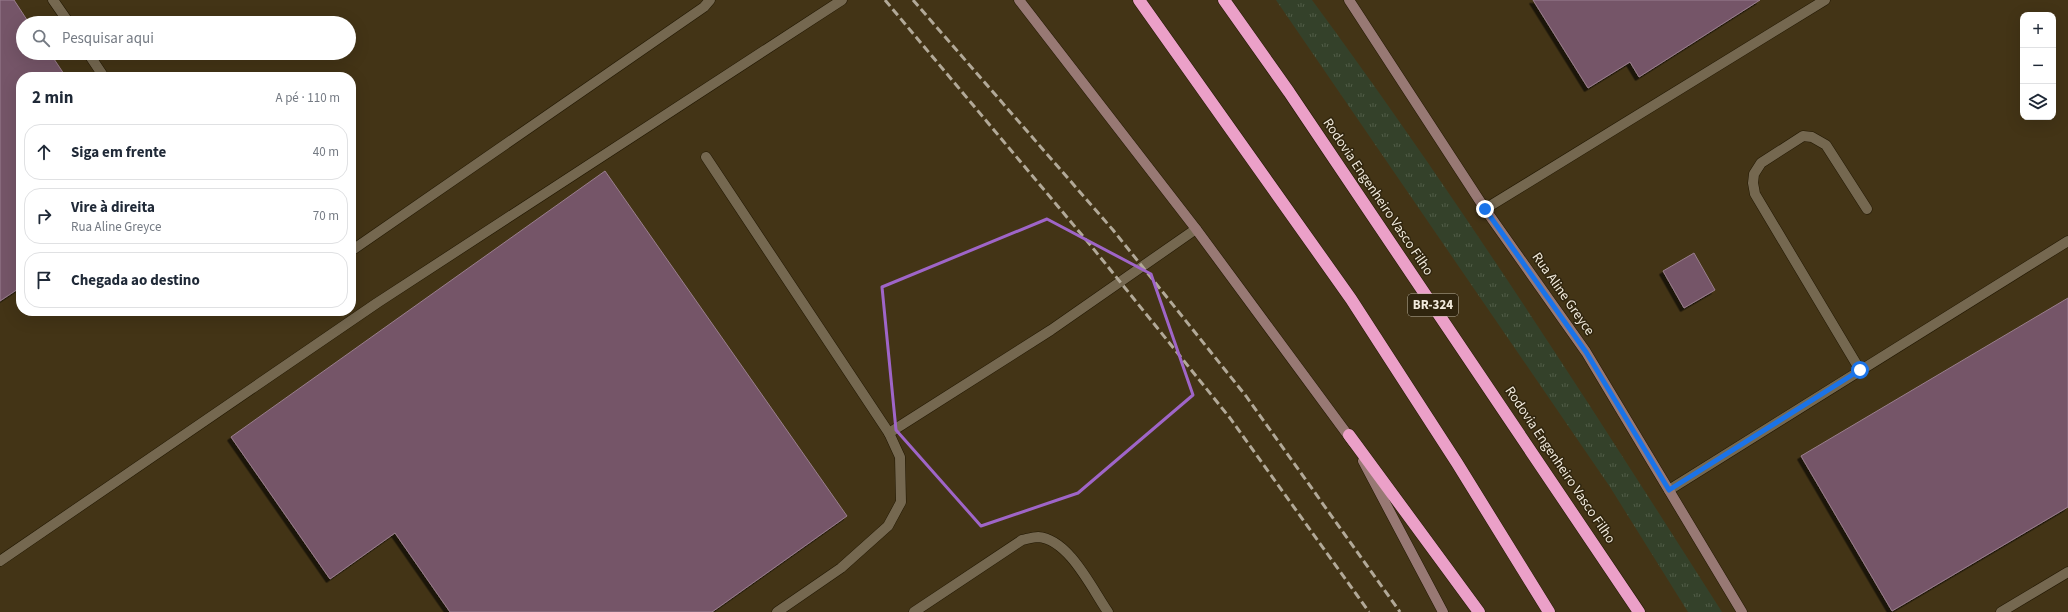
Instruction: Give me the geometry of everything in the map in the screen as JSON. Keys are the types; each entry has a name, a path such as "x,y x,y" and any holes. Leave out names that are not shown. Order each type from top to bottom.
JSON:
{"highway":[{"path":"1139,0 1351,299 1458,463 1549,612"},
{"name":"Rodovia Engenheiro Vasco Filho","path":"1224,0 1293,98 1639,612"},
{"path":"1349,435 1479,612"}],"main road":[{"path":"1019,0 1196,229 1349,435 1443,612"},
{"name":"Rua Aline Greyce","path":"1349,0 1485,209 1586,352 1742,612"}],"lane":[{"path":"53,0 64,16"},
{"path":"356,248 704,7 710,0"},
{"path":"0,561 376,303 842,0"},
{"path":"1485,209 1825,0"},
{"path":"93,60 101,72"},
{"path":"1860,370 1755,194 1753,183 1754,174 1761,163 1803,136 1812,137 1826,145 1867,209"},
{"path":"706,157 889,434 900,457 901,502 888,526 841,568 777,612"},
{"path":"889,434 1051,330 1196,229"},
{"path":"1669,490 2068,241"},
{"path":"914,612 1022,540 1038,537 1052,541 1066,550 1108,612"},
{"path":"2001,612 2068,572"}],"highlighted area":[{"path":"1047,219 1151,274 1193,395 1078,493 981,526 896,430 882,287"}],"shaded area":[{"path":"0,0 2068,0 2068,612 0,612"}],"green space":[{"path":"1276,0 1312,0 1419,150 1471,226 1573,380 1722,612 1688,612 1610,487"}],"building":[{"path":"0,0 14,0 24,16 16,16 16,60 55,60 63,72 16,72 16,290 0,301"},
{"path":"1533,0 1760,0 1639,77 1630,62 1588,88"},
{"path":"605,171 847,516 712,612 450,612 395,533 330,579 231,437"},
{"path":"1694,253 1715,290 1684,308 1663,271"},
{"path":"2068,298 2068,507 1892,611 1801,456"}],"railway":[{"path":"885,0 1092,247 1230,418 1369,612"},
{"path":"913,0 1113,230 1246,396 1400,612"}],"route":[{"path":"1485,209 1586,352 1669,490 1860,370"}]}
